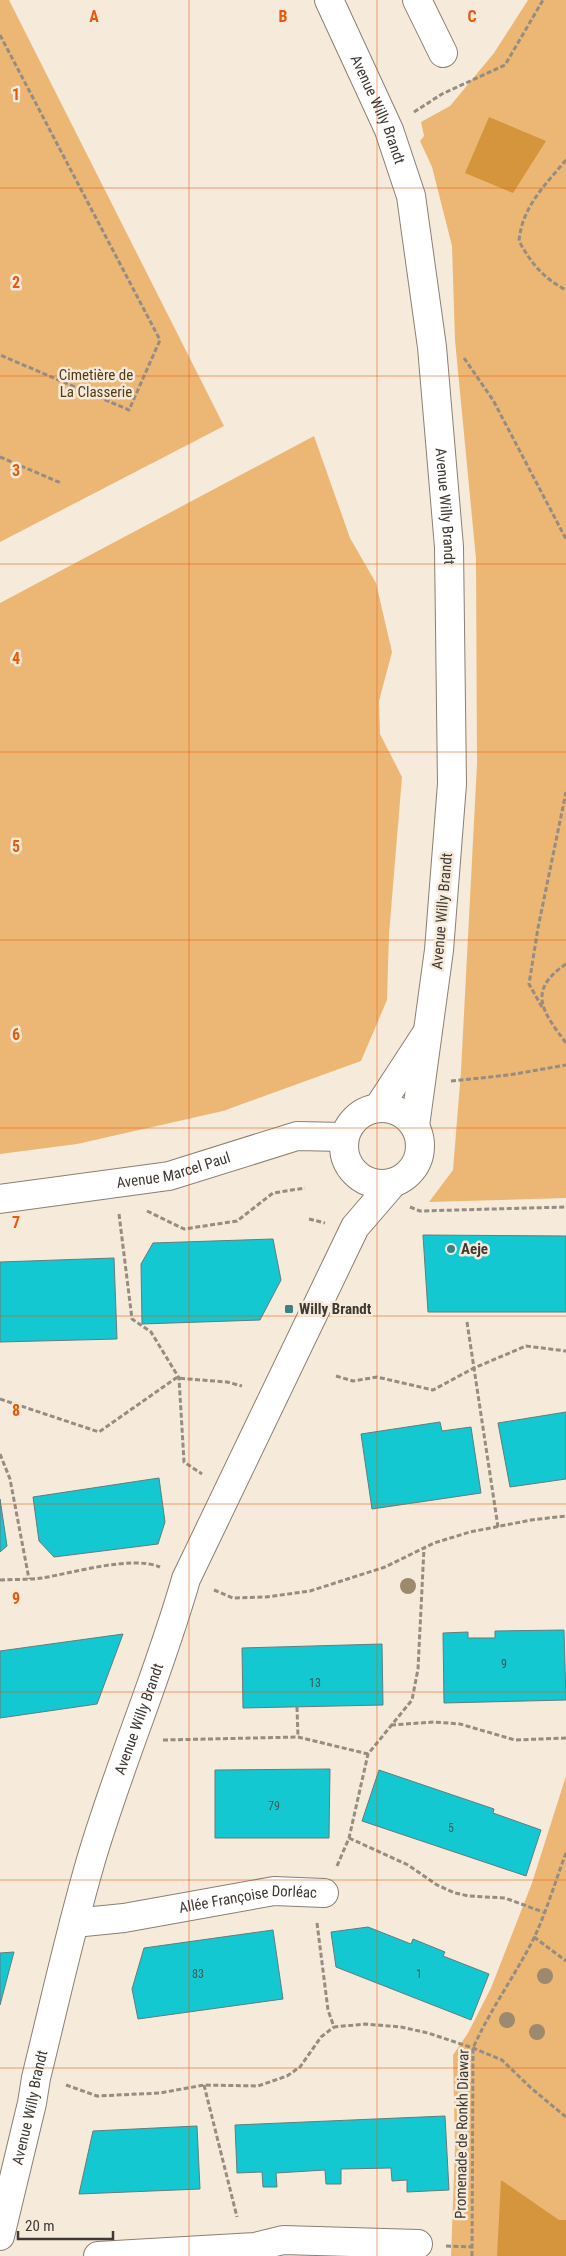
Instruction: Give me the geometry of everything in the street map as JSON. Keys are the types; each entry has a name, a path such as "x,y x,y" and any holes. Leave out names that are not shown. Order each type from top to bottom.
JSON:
{"street":[{"name":"Avenue Willy Brandt","path":"0,2236 32,2103 36,2078 91,1860 131,1741 171,1634 186,1579 355,1227 392,1184 405,1178 415,1167 420,1154 420,1139 415,1126 439,950 452,784 450,547 432,347 411,196 389,130 329,0"},
{"path":"417,0 444,53"},
{"name":"Avenue Willy Brandt","path":"378,1108 429,1031"},
{"path":"392,1184 374,1185 359,1178 348,1166 343,1152 344,1137 351,1123 363,1112 378,1108 392,1109 405,1115 415,1126"},
{"name":"Avenue Marcel Paul","path":"0,1199 169,1176 298,1136 344,1137"},
{"name":"Avenue Willy Brandt","path":"355,1227 359,1178"},
{"name":"Allée Françoise Dorléac","path":"74,1923 124,1918 274,1891 324,1893"},
{"path":"98,2256 245,2247 283,2240 418,2244"}],"path":[{"path":"389,130 442,94 505,65 543,0"},
{"path":"0,35 160,340 129,410 0,355"},
{"path":"566,160 534,199 525,214 520,240 534,266 544,276 566,290"},
{"path":"432,347 450,347 466,360 493,400 566,539"},
{"path":"0,458 61,483"},
{"path":"566,792 538,928 529,984 566,1043"},
{"path":"542,1007 542,990 548,978 566,964"},
{"path":"450,1081 509,1075 566,1065"},
{"path":"144,1210 184,1229 237,1221 273,1193 305,1188"},
{"path":"410,1207 420,1211 566,1208"},
{"path":"110,1214 128,1212"},
{"path":"119,1213 132,1318 151,1332 179,1378 184,1462 202,1474"},
{"path":"467,1322 498,1526"},
{"path":"336,1376 353,1381 377,1377 433,1390 474,1368 526,1346 566,1351"},
{"path":"0,1399 99,1432 176,1378 227,1382 242,1386"},
{"path":"0,1454 10,1478 29,1579"},
{"path":"0,1580 29,1579 120,1564 152,1564 233,1598 266,1597 310,1591 347,1581 385,1567 424,1548 470,1532 566,1516"},
{"name":"Allée Françoise Dorléac","path":"324,1893 349,1838 368,1754 412,1700 418,1670 424,1548"},
{"path":"297,1707 298,1738"},
{"path":"390,1725 434,1722 460,1724 515,1740 566,1738"},
{"path":"131,1741 298,1738 368,1754"},
{"path":"349,1838 408,1865 437,1885 455,1893 469,1896 505,1898 543,1912"},
{"name":"Promenade de Ronkh Diawar","path":"472,2256 473,2048 485,2020 514,1977 534,1937 566,1853"},
{"path":"324,1893 316,1925 328,2010 334,2026"},
{"path":"534,1937 566,1961"},
{"path":"36,2078 97,2096 160,2092 204,2085 258,2086 288,2076 300,2067 321,2037 334,2026 365,2024 428,2032 502,2060 531,2088 566,2117"},
{"path":"204,2085 245,2247"}],"green space":[{"name":"Cimetière de La Classerie","path":"0,0 9,0 224,426 0,542"},
{"path":"528,0 566,0 566,1198 429,1202 453,1170 461,1071 477,764 476,559 455,340 452,246 432,167 420,141 424,136 421,122 450,106 494,53"},
{"path":"314,436 350,538 376,583 392,652 379,701 380,734 402,777 389,934 387,1000 361,1061 223,1111 77,1144 0,1154 0,603"},
{"path":"566,1776 566,2256 451,2256 455,2148 453,2055 468,2033 491,1988 532,1883"}],"shaded area":[{"path":"489,117 546,141 513,193 465,173"},
{"path":"501,2180 559,2220 566,2220 566,2256 497,2256"}],"building":[{"path":"423,1235 566,1236 566,1312 428,1312"},
{"path":"273,1239 281,1280 260,1320 142,1324 141,1264 153,1243"},
{"path":"114,1258 117,1339 0,1342 0,1262"},
{"path":"566,1412 566,1479 510,1487 498,1423"},
{"path":"440,1422 442,1431 471,1427 481,1493 372,1509 361,1434"},
{"path":"159,1478 165,1522 158,1544 54,1557 39,1541 33,1497"},
{"path":"0,1499 7,1546 0,1552"},
{"path":"564,1630 566,1700 444,1703 443,1633 468,1632 468,1638 495,1638 495,1631"},
{"path":"123,1634 97,1704 0,1718 0,1651"},
{"path":"382,1644 383,1705 243,1708 242,1648"},
{"path":"330,1769 329,1838 215,1838 215,1770"},
{"path":"379,1770 494,1809 493,1813 541,1830 526,1876 362,1821"},
{"path":"368,1927 411,1944 413,1939 445,1952 443,1956 489,1974 471,2020 336,1967 331,1932"},
{"path":"273,1930 283,1999 138,2019 132,1989 144,1948"},
{"path":"14,1952 0,2005 0,1953"},
{"path":"445,2116 449,2190 407,2192 407,2180 392,2181 391,2168 341,2169 341,2184 326,2184 325,2170 276,2173 277,2187 263,2187 262,2172 237,2173 235,2125"},
{"path":"197,2126 200,2189 79,2194 93,2131"}],"place":[{"name":"Aeje","path":"451,1249"},
{"name":"Willy Brandt","path":"289,1309"}]}
